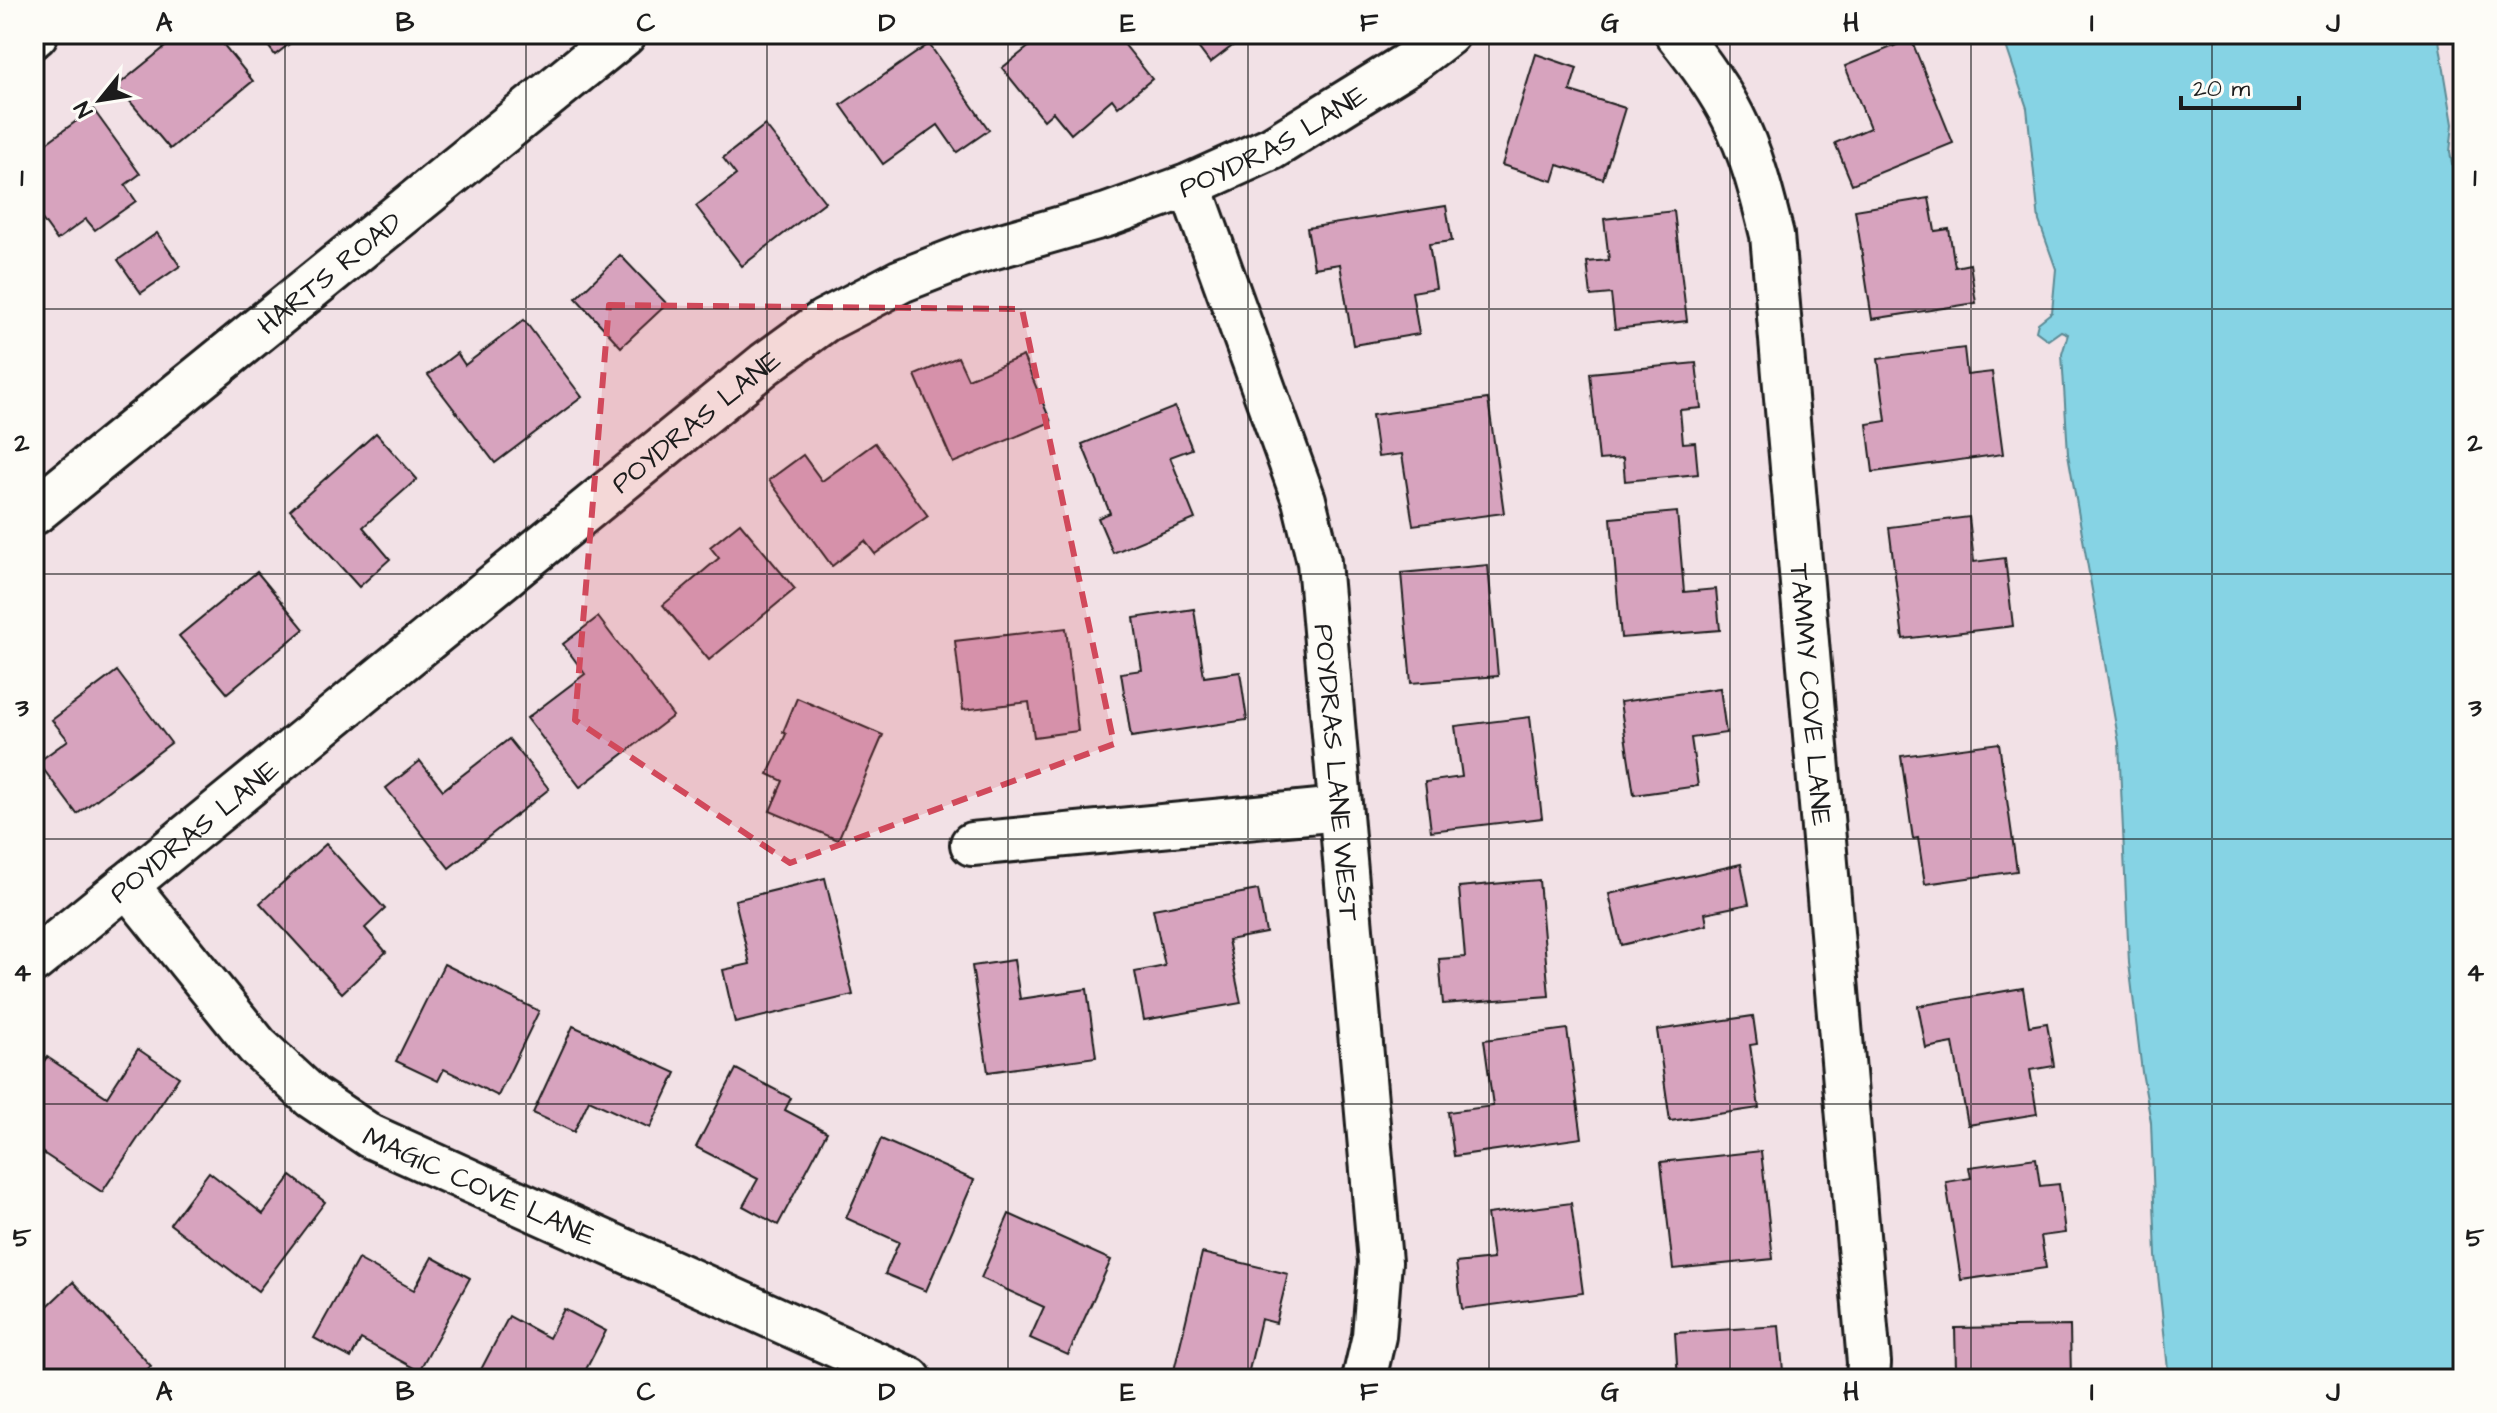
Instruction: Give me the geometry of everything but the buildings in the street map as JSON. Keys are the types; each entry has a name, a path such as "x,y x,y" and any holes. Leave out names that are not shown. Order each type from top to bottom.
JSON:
{"street":[{"name":"HARTS ROAD","path":"34,512 623,34"},
{"name":"POYDRAS LANE","path":"34,961 765,364 824,321 901,281 970,254 1107,215 1190,185 1272,148 1414,60 1448,34"},
{"name":"TAMMY COVE LANE","path":"1677,34 1705,70 1734,118 1758,178 1772,235 1868,1379"},
{"name":"POYDRAS LANE WEST","path":"1190,185 1304,500 1319,562 1380,1262 1374,1336 1364,1379"},
{"path":"972,844 1340,809"},
{"name":"MAGIC COVE LANE","path":"127,885 257,1046 312,1097 370,1136 910,1379"}],"highlighted area":[{"path":"609,305 1022,309 1114,744 790,863 575,720"}],"water":[{"path":"2002,34 2438,34 2453,124 2450,152 2463,226 2463,366 2457,384 2463,417 2463,1379 2169,1379 2156,1256 2151,1122 2129,963 2119,743 2068,454 2062,354 2068,334 2061,331 2048,340 2036,331 2038,323 2052,312 2056,269 2039,221 2027,108"}]}
